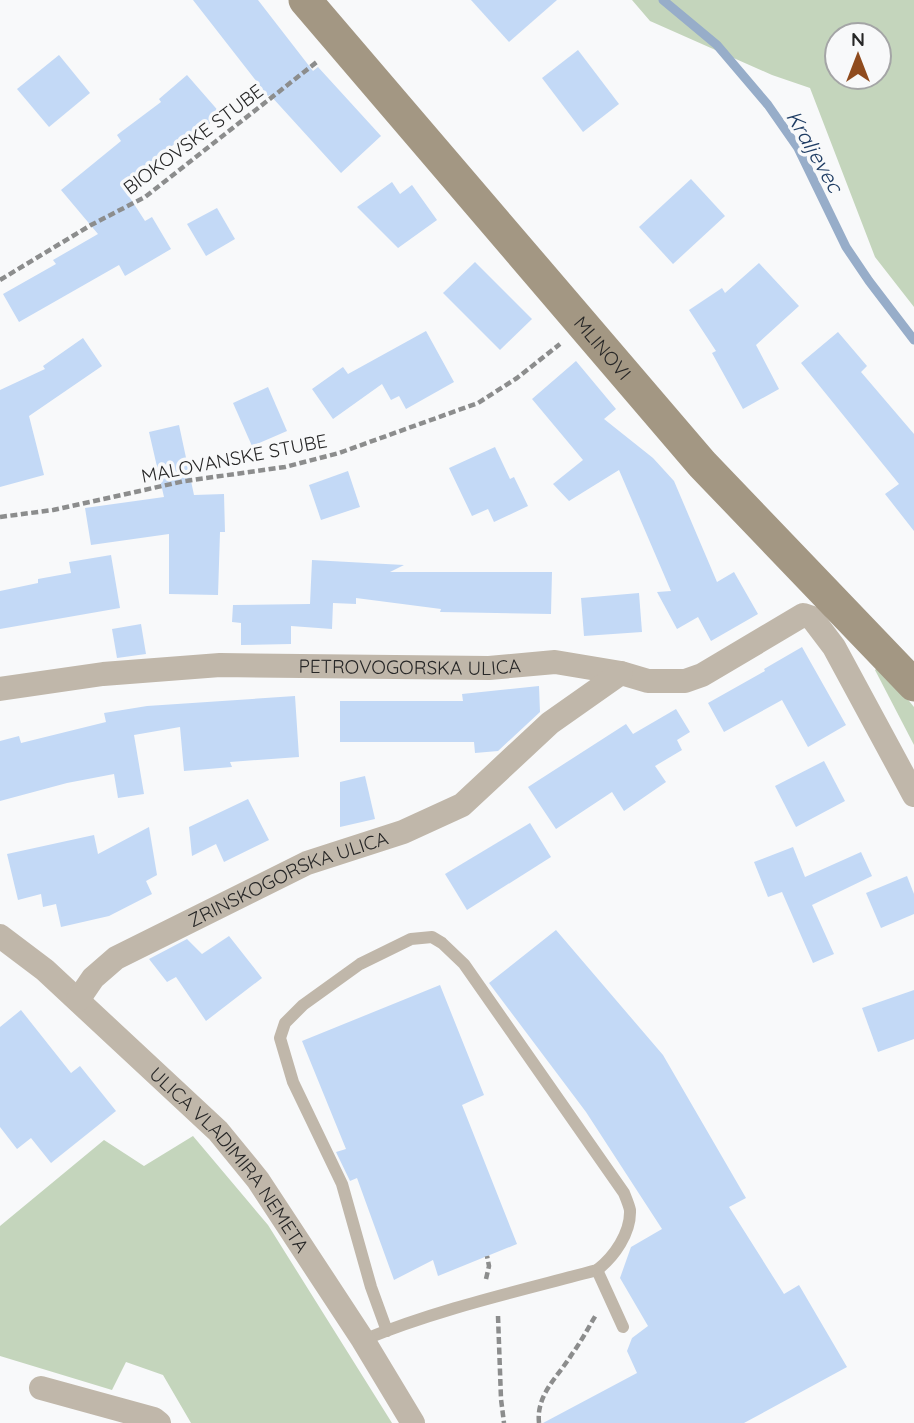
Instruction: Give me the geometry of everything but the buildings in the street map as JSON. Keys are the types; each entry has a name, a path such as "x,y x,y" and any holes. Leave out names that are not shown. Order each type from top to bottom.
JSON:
{"main road":[{"name":"MLINOVI","path":"305,0 702,464 914,685"}],"street":[{"name":"PETROVOGORSKA ULICA","path":"0,689 103,674 220,665 489,668 555,662 621,673 648,681 685,681 702,675 803,615 812,618 834,647 914,795"},
{"name":"ZRINSKOGORSKA ULICA","path":"78,1000 102,968 116,958 307,863 403,832 462,805 550,723 621,673"},
{"name":"ULICA VLADIMIRA NEMETA","path":"0,936 78,1000 218,1131 258,1180 363,1340 413,1423"},
{"path":"41,1388 143,1416 159,1423"}],"lane":[{"path":"363,1340 490,1299 597,1270 617,1249 626,1230 630,1210 624,1193 464,964 432,937 411,939 360,964 303,1005 285,1023 280,1038 293,1082 342,1184 387,1331"},
{"path":"597,1270 623,1327"}],"path":[{"name":"BIOKOVSKE STUBE","path":"0,279 91,225 145,197 326,55"},
{"name":"MALOVANSKE STUBE","path":"0,517 53,510 185,481 285,467 338,453 478,403 517,378 561,344"},
{"path":"485,1287 489,1266 486,1256"},
{"path":"539,1423 538,1410 544,1392 572,1355 602,1305 611,1301"},
{"path":"496,1309 504,1423"}],"green space":[{"path":"632,0 914,0 914,307 875,257 810,88 772,75 650,21"},
{"path":"880,665 914,707 914,745 875,670"},
{"path":"193,1136 268,1225 392,1423 191,1423 163,1375 126,1362 112,1390 0,1356 0,1226 104,1140 144,1166"}],"waterway":[{"name":"Kraljevec","path":"663,0 717,45 768,105 798,148 846,247 914,340"}]}
